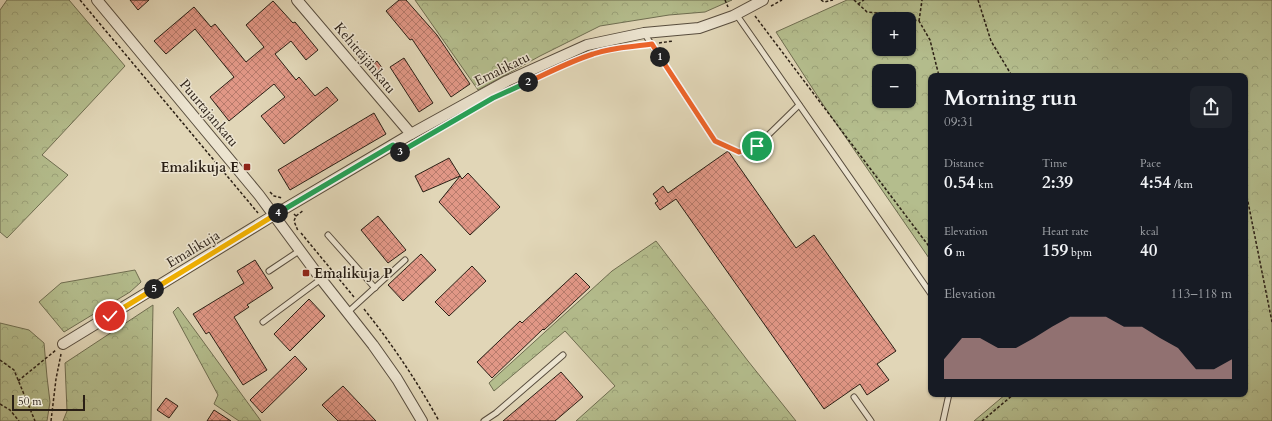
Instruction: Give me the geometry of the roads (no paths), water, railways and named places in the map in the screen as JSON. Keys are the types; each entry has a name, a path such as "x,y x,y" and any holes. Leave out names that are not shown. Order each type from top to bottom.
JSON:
{"street":[{"name":"Puurtajankatu","path":"97,0 274,215 320,279 373,345 397,379 422,421"},
{"name":"Kehittäjänkatu","path":"297,0 411,134"},
{"name":"Emalikatu","path":"274,215 411,134 507,81 570,52 587,45 644,33 699,28 748,8 764,4"},
{"name":"Emalikuja","path":"64,344 274,215"}],"lane":[{"path":"736,14 928,290"},
{"path":"644,33 715,141 739,152 757,146 799,105"},
{"path":"328,235 375,288"},
{"path":"269,271 299,251"},
{"path":"347,314 405,260"},
{"path":"263,322 320,279"},
{"path":"484,421 496,413 563,355"},
{"path":"943,421 948,397"},
{"path":"854,398 871,421"}],"place":[{"name":"Emalikuja E","path":"247,167"},
{"name":"Emalikuja P","path":"306,273"}]}
